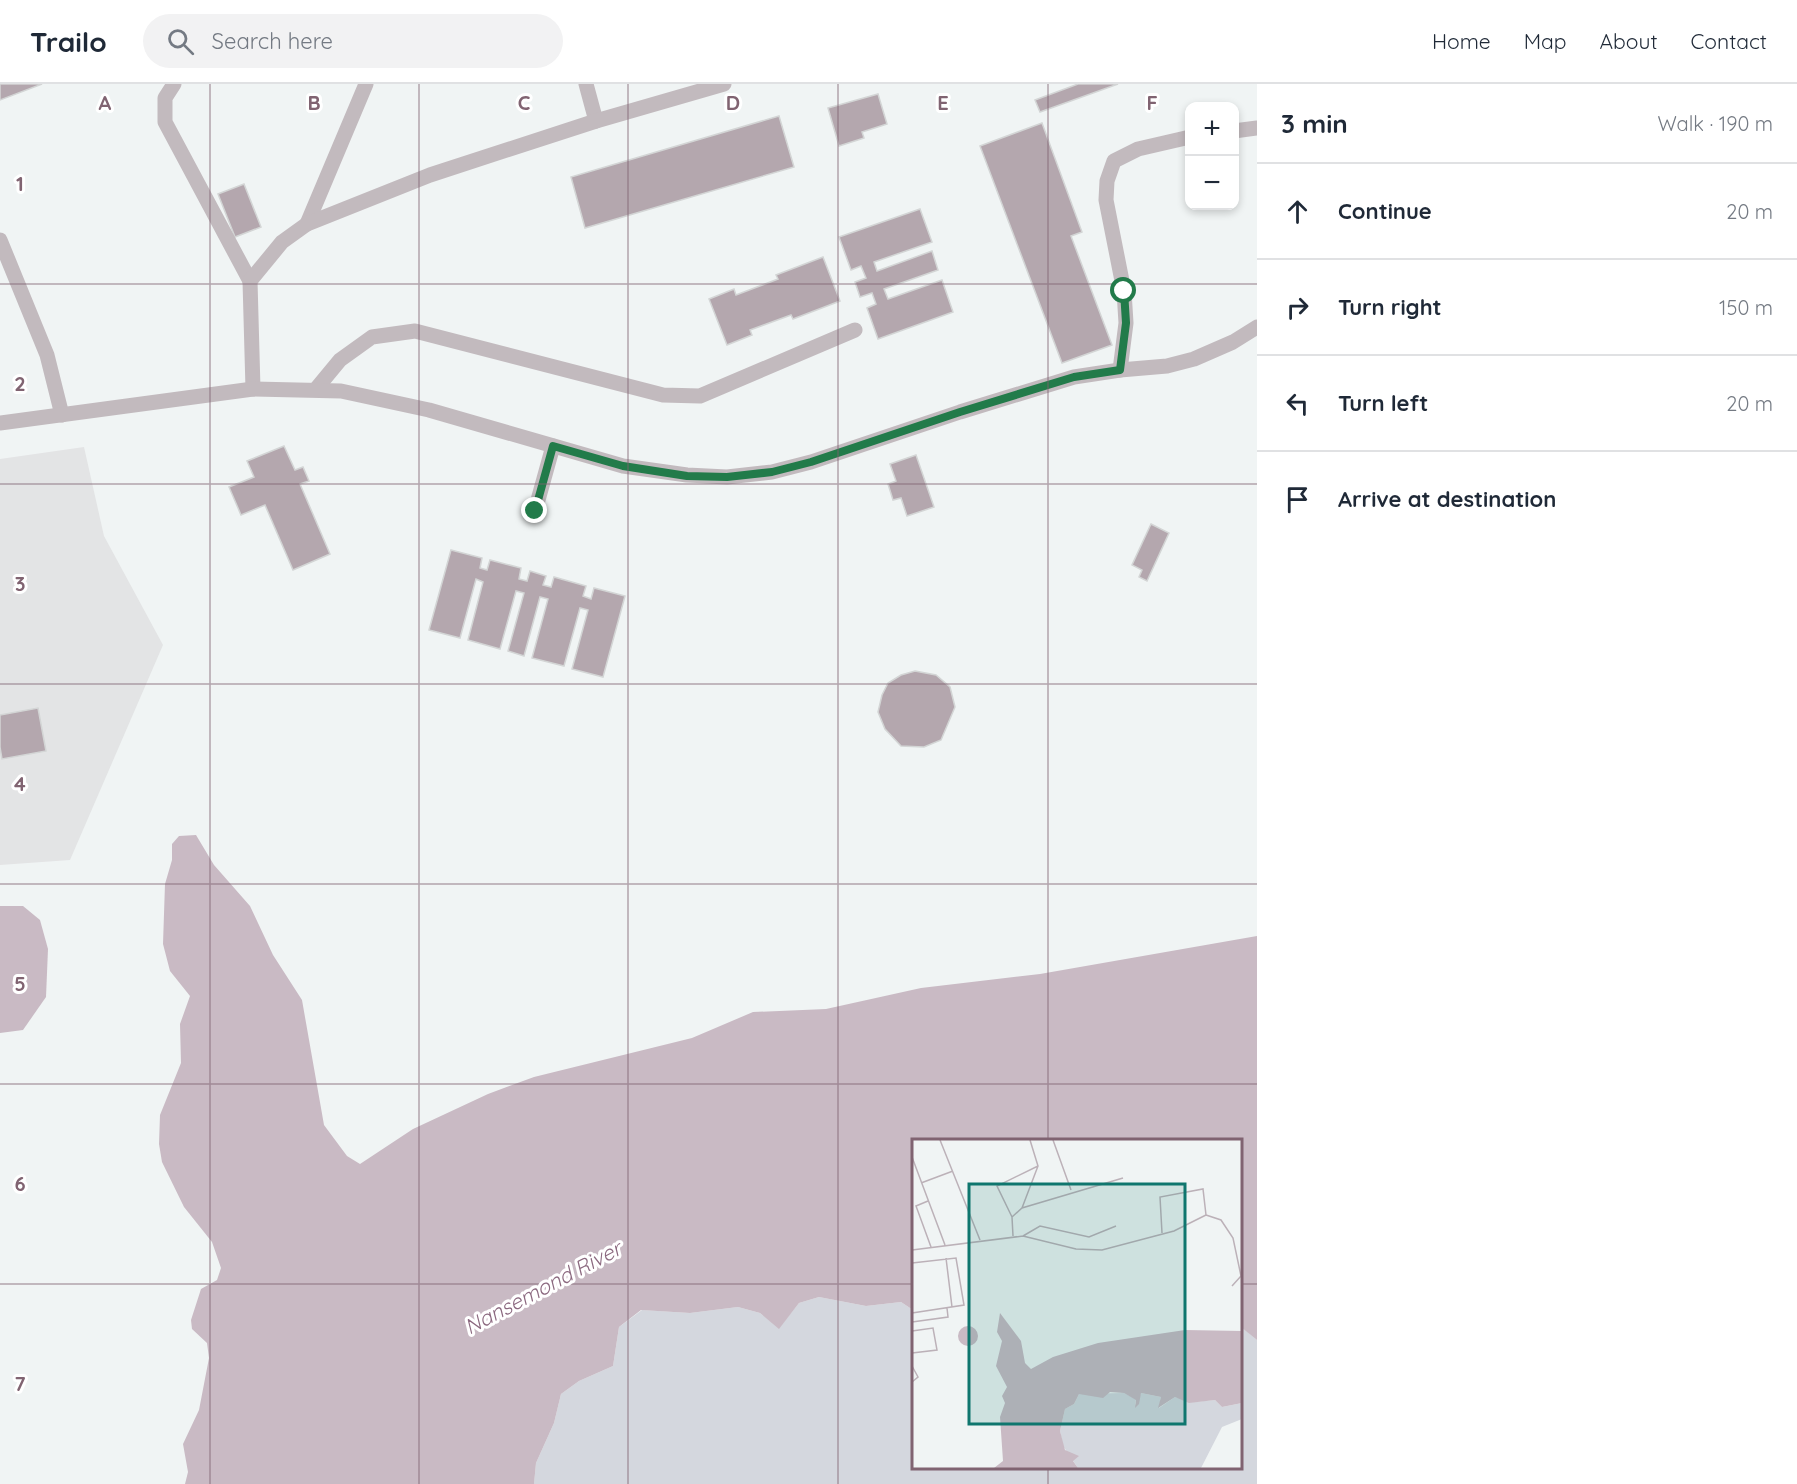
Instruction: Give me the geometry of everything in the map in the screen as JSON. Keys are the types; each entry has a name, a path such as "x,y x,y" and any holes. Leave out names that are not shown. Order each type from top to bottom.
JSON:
{"lane":[{"path":"174,84 165,98 165,122 250,281 253,389"},
{"path":"307,224 366,84"},
{"path":"586,84 596,121"},
{"path":"250,281 282,242 307,224 430,176 596,121 723,84"},
{"path":"1239,130 1257,128"},
{"path":"1120,370 1126,323 1124,291 1106,200 1107,181 1114,161 1138,150 1185,138"},
{"path":"0,240 47,355 62,415"},
{"path":"0,423 253,389 316,389 342,391 429,410 623,466 687,476 727,477 772,472 811,462 1074,377 1167,366 1194,359 1233,342 1257,327"},
{"path":"316,389 340,360 372,337 414,332 663,395 700,396 855,330"},
{"path":"535,511 553,446"}],"shaded area":[{"path":"84,447 104,536 163,645 70,860 0,865 0,459"},
{"path":"819,1297 866,1306 901,1302 912,1309 912,1469 1242,1469 1242,1327 1257,1340 1257,1484 534,1484 536,1463 554,1423 561,1394 579,1381 613,1366 619,1327 642,1310 690,1313 738,1307 760,1313 779,1328 799,1303"}],"water":[{"name":"Nansemond River","path":"196,835 214,865 250,906 273,955 302,1000 324,1125 347,1156 360,1164 413,1129 488,1094 534,1077 692,1038 753,1012 826,1009 921,988 1040,974 1257,936 1257,1340 1242,1328 1242,1139 912,1139 912,1309 901,1302 866,1306 819,1297 799,1303 779,1329 760,1313 738,1307 690,1313 641,1310 619,1327 613,1366 579,1381 561,1394 554,1423 536,1463 534,1484 185,1484 188,1472 183,1444 199,1410 209,1358 207,1343 192,1329 191,1320 201,1289 217,1280 221,1268 212,1242 184,1207 162,1162 159,1144 160,1115 181,1063 180,1024 190,996 170,971 163,944 165,884 172,860 172,844 179,836"},
{"path":"0,906 23,906 40,920 48,949 46,997 23,1030 0,1033"}],"building":[{"path":"0,84 42,84 0,100"},
{"path":"1078,84 1118,84 1040,112 1035,100"},
{"path":"878,94 887,124 862,132 864,138 839,146 828,108"},
{"path":"779,116 794,167 585,228 571,177"},
{"path":"1042,123 1082,232 1071,236 1112,345 1062,363 980,146"},
{"path":"244,184 261,227 235,237 218,194"},
{"path":"920,209 932,242 874,262 877,271 932,251 938,270 884,289 888,299 942,280 953,312 878,339 867,308 876,304 872,293 860,297 855,282 866,278 861,266 851,270 839,237"},
{"path":"823,257 840,301 793,319 791,315 750,330 752,335 727,345 709,299 734,289 736,295 778,279 776,275"},
{"path":"284,446 295,470 303,467 309,481 300,484 330,554 293,570 265,505 241,515 229,487 254,477 247,461"},
{"path":"916,455 934,507 907,516 901,498 893,500 888,484 896,481 890,464"},
{"path":"1151,524 1169,533 1147,581 1139,577 1142,570 1132,565"},
{"path":"451,550 482,558 480,568 487,570 490,560 521,568 519,579 527,581 530,571 546,576 543,585 551,587 554,577 586,586 583,596 591,599 594,588 625,596 603,677 572,669 588,610 580,608 564,666 532,658 548,599 540,597 524,656 508,651 524,593 516,591 500,649 468,640 483,582 476,579 460,638 429,630"},
{"path":"915,671 936,675 950,687 955,707 941,740 924,747 901,746 885,729 878,712 888,683 901,675"},
{"path":"38,708 46,751 2,759 0,715"}],"route":[{"path":"535,511 553,446 623,466 687,476 727,477 772,472 811,462 1074,377 1120,370 1126,323 1124,291"}]}
